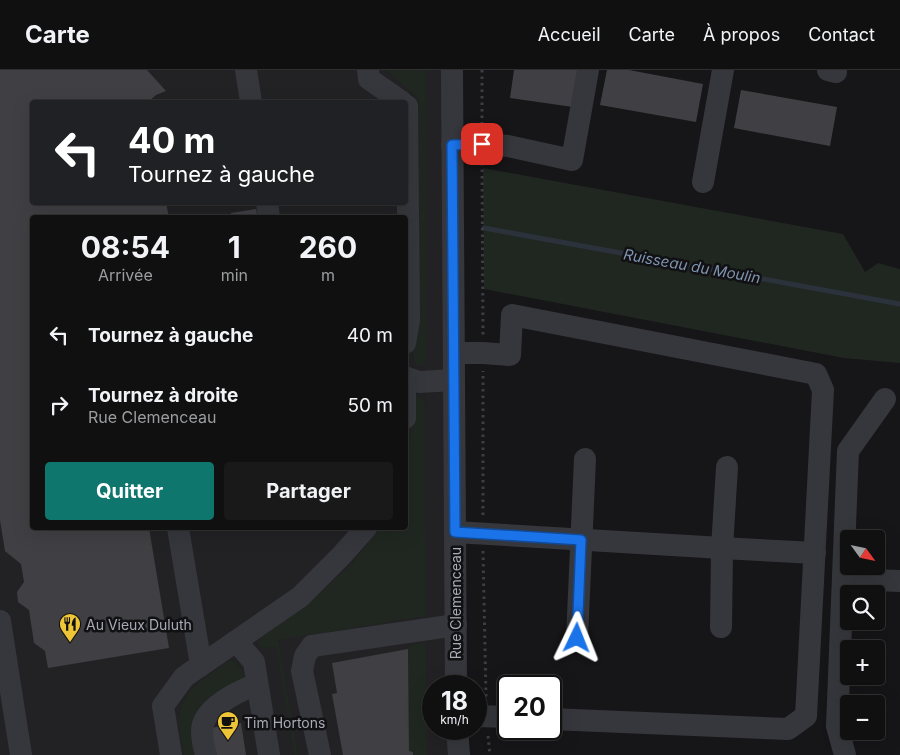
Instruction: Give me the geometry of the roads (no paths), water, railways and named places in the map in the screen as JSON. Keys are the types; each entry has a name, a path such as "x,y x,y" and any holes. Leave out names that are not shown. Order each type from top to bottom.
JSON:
{"street":[{"path":"246,70 251,100"},
{"path":"368,70 369,79 399,100"},
{"name":"Rue Clemenceau","path":"452,70 456,675"},
{"path":"452,145 482,144 508,146 572,160 588,70"},
{"path":"703,182 724,70"},
{"path":"408,205 408,326"},
{"path":"454,353 510,355 512,315 816,374 823,390 806,716 788,729 562,719"},
{"path":"408,378 418,382 454,380"},
{"path":"845,755 838,726 848,451 885,399"},
{"path":"577,638 585,459"},
{"path":"721,628 722,548 727,467"},
{"path":"178,530 201,665"},
{"path":"171,755 163,706 184,677 300,597 364,530"},
{"path":"455,532 814,553"},
{"path":"843,579 900,581"},
{"path":"0,621 21,755"},
{"path":"320,755 302,672 305,656 312,646 456,625"},
{"path":"236,641 254,662 269,755"},
{"path":"206,755 202,731 204,722 210,712 240,690 257,684"},
{"path":"458,740 459,755"}],"waterway":[{"name":"Ruisseau du Moulin","path":"484,228 900,304"}],"place":[{"name":"Au Vieux Duluth","path":"70,643"},
{"name":"Tim Hortons","path":"228,741"}]}
